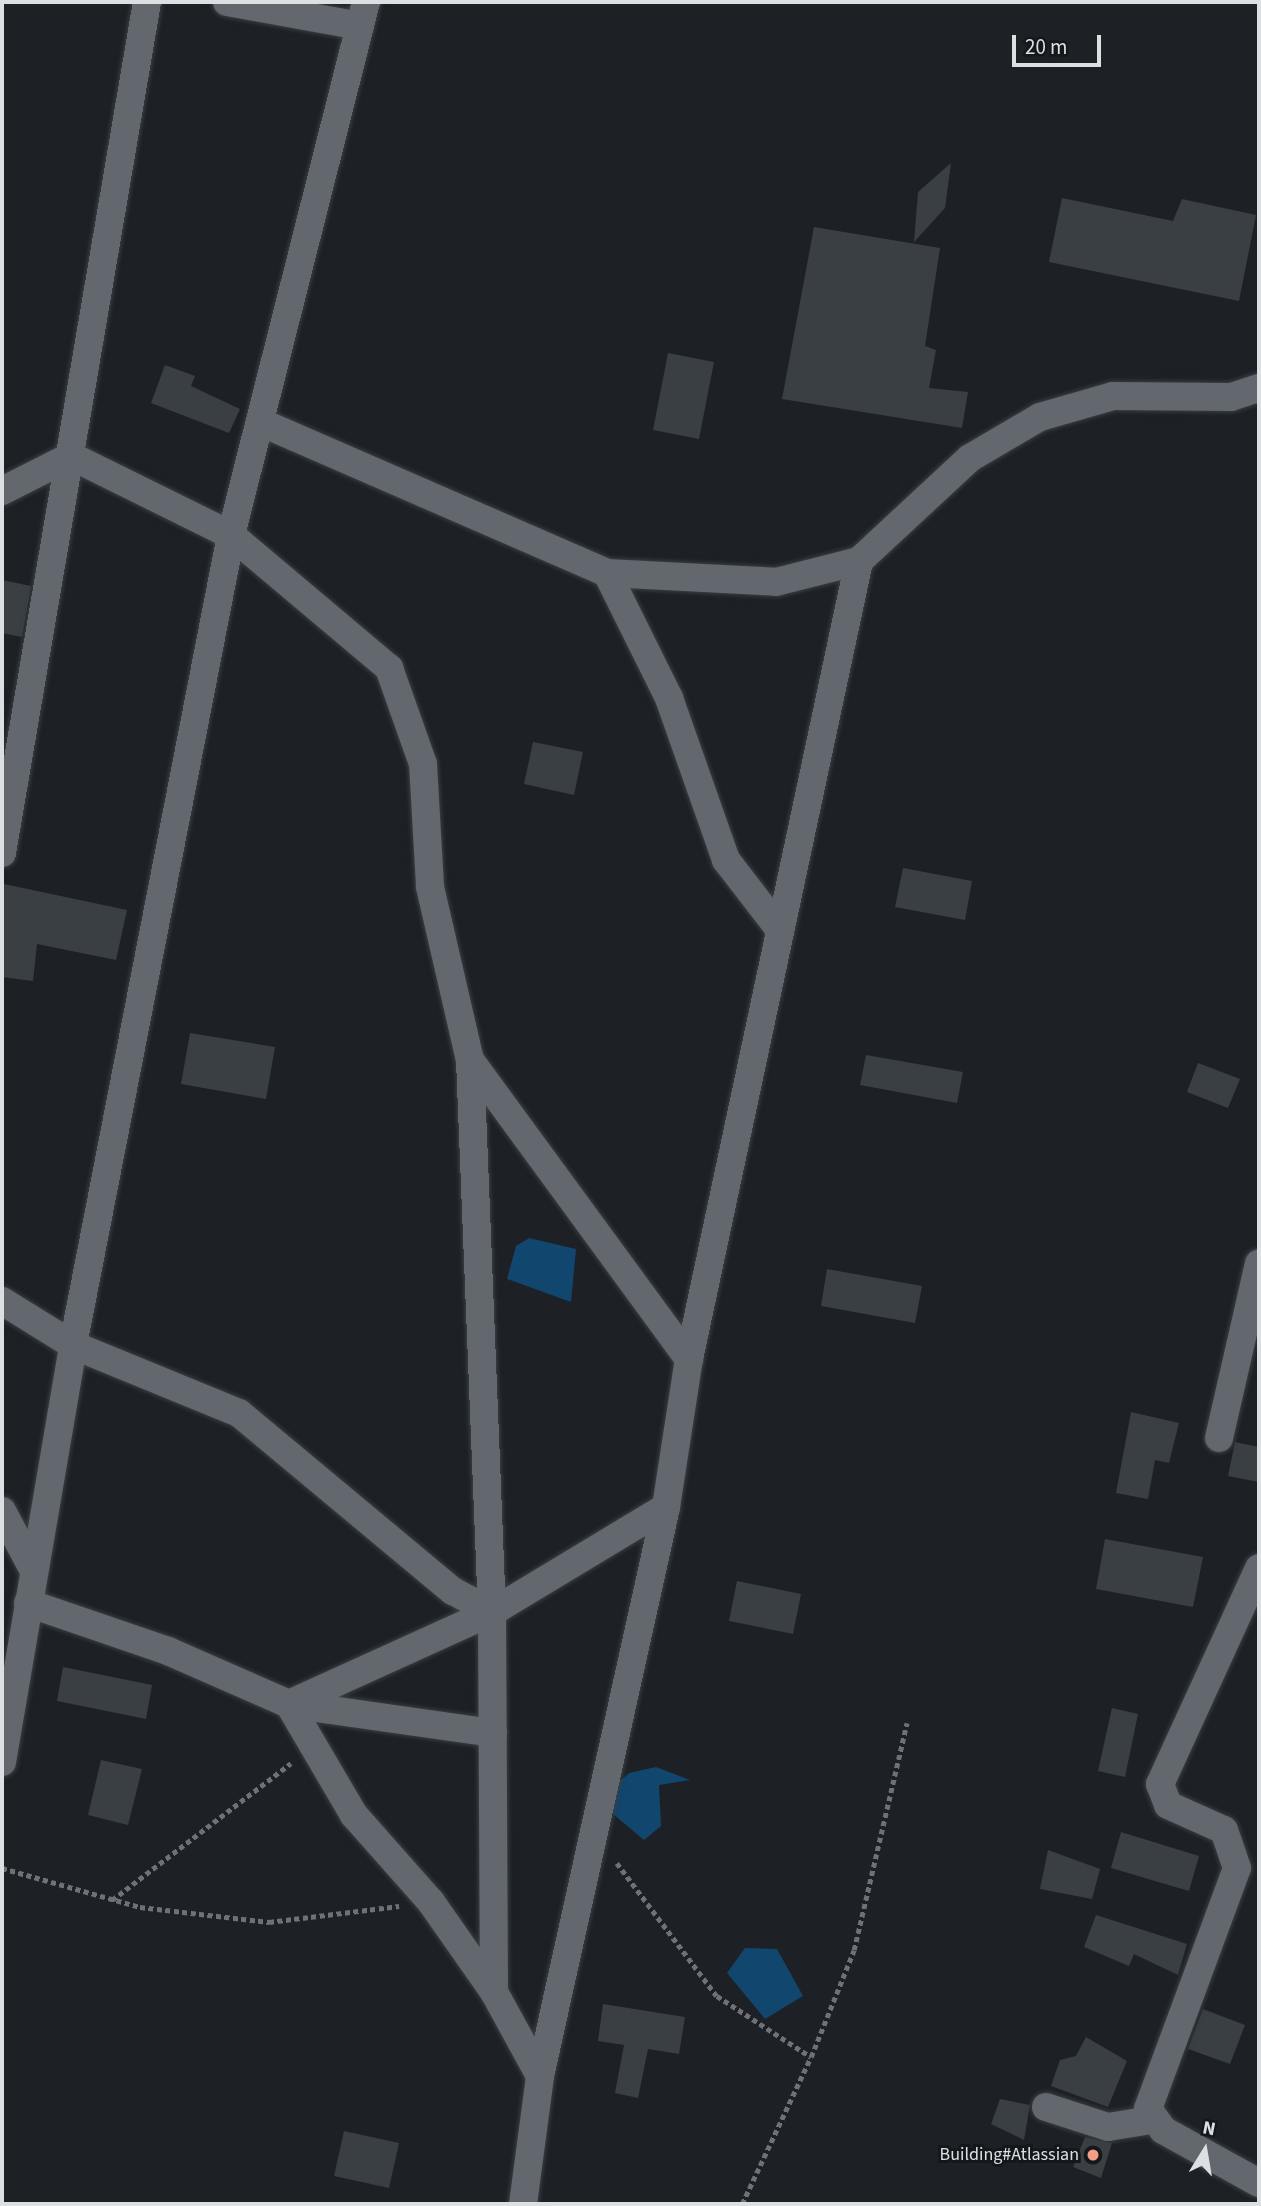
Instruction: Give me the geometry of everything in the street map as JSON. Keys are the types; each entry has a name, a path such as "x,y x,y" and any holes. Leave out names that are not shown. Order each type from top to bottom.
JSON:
{"street":[{"path":"2,853 147,2"},
{"path":"2,1762 73,1345 231,535 363,14 227,2"},
{"path":"260,422 607,573 776,582 859,561 970,458 1040,417 1113,396 1231,397 1259,388"},
{"path":"2,490 71,456"},
{"path":"71,456 231,535 389,668 410,714 423,764 430,887 470,1059 492,1612 494,1992"},
{"path":"523,2204 540,2076 592,1828 666,1507 689,1359 859,561"},
{"path":"607,573 669,698 726,860 779,930"},
{"path":"470,1059 689,1359"},
{"path":"1219,1438 1259,1264"},
{"path":"2,1301 73,1345 239,1413 453,1591 492,1612"},
{"path":"289,1704 492,1612 666,1507"},
{"path":"2,1511 34,1571"},
{"path":"1151,2120 1155,2088 1237,1868 1224,1830 1168,1805 1160,1784 1259,1568"},
{"path":"28,1603 168,1651 289,1704 493,1733"},
{"path":"289,1704 312,1748 354,1815 431,1902 494,1992 540,2076"},
{"path":"1046,2107 1108,2127 1151,2120 1259,2183"},
{"path":"1250,2204 1259,2190"}],"path":[{"path":"742,2204 811,2057 854,1950 907,1723"},
{"path":"111,1900 312,1748"},
{"path":"592,1828 718,1996 811,2057"},
{"path":"2,1868 111,1900 269,1923 431,1902"}],"shaded area":[{"path":"529,1238 576,1249 571,1302 507,1279 516,1246"},
{"path":"656,1767 690,1780 659,1785 661,1826 644,1840 613,1814 611,1789 629,1773"},
{"path":"745,1948 777,1949 803,1996 765,2019 727,1973"}],"building":[{"path":"951,163 945,208 914,242 918,192"},
{"path":"1062,198 1173,221 1182,199 1256,215 1239,301 1049,262"},
{"path":"814,227 940,248 925,346 936,350 929,388 968,392 962,428 782,399"},
{"path":"668,353 714,362 699,439 653,430"},
{"path":"165,365 195,376 191,386 240,409 229,433 151,403"},
{"path":"2,580 31,586 22,637 2,633"},
{"path":"533,742 583,752 574,795 524,784"},
{"path":"903,868 972,881 965,920 895,907"},
{"path":"4,884 127,910 116,960 37,944 33,981 2,977"},
{"path":"190,1033 275,1047 266,1099 181,1084"},
{"path":"866,1055 963,1072 957,1103 860,1085"},
{"path":"1198,1063 1240,1079 1228,1108 1187,1092"},
{"path":"827,1269 922,1286 915,1323 821,1306"},
{"path":"1131,1412 1179,1423 1169,1463 1155,1460 1148,1499 1116,1493"},
{"path":"1235,1442 1259,1447 1259,1482 1228,1476"},
{"path":"1105,1539 1203,1557 1193,1607 1096,1589"},
{"path":"737,1581 801,1594 793,1634 729,1621"},
{"path":"63,1667 152,1685 146,1719 57,1701"},
{"path":"1112,1708 1138,1714 1125,1777 1098,1771"},
{"path":"101,1760 142,1769 128,1825 88,1815"},
{"path":"1121,1832 1199,1856 1189,1891 1111,1868"},
{"path":"1048,1850 1100,1869 1092,1899 1040,1889"},
{"path":"1096,1915 1187,1944 1178,1975 1134,1954 1129,1966 1084,1947"},
{"path":"603,2004 685,2017 679,2054 648,2049 638,2098 615,2093 624,2045 598,2041"},
{"path":"1203,2009 1245,2025 1230,2064 1188,2049"},
{"path":"1086,2037 1127,2061 1108,2107 1051,2086 1060,2060 1076,2056"},
{"path":"1000,2099 1030,2105 1024,2140 991,2124"},
{"path":"344,2131 399,2143 389,2188 334,2176"},
{"name":"Building#Atlassian","path":"1085,2137 1112,2143 1101,2178 1073,2167"}],"place":[{"name":"Building#Atlassian","path":"1093,2155"}]}
